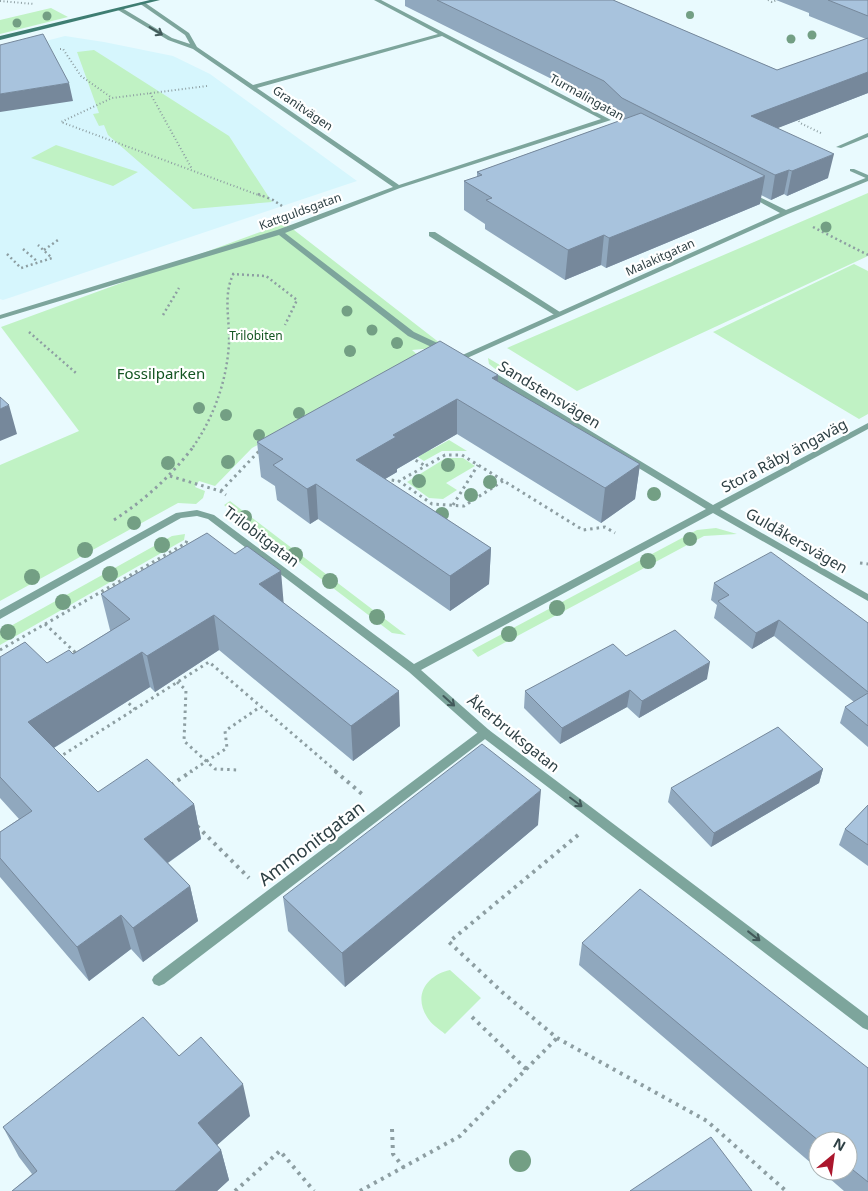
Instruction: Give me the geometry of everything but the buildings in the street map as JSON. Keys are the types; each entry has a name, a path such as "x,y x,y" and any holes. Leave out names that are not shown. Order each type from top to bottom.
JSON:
{"main road":[{"path":"0,38 157,0"}],"street":[{"name":"Turmalingatan","path":"377,0 609,121"},
{"name":"Granitvägen","path":"142,4 187,34 195,48"},
{"name":"Granitvägen","path":"120,9 170,39 195,48 398,187"},
{"path":"252,87 444,34"},
{"name":"Kattguldsgatan","path":"4,315 280,232 398,187 609,121"},
{"path":"842,145 868,135"},
{"path":"852,170 868,178"},
{"name":"Malakitgatan","path":"462,357 868,178"},
{"path":"745,192 786,213"},
{"name":"Sandstensvägen","path":"280,232 411,334 462,357 712,508"},
{"path":"432,234 559,314"},
{"name":"Stora Råby ängaväg","path":"712,508 868,426"},
{"path":"413,669 712,508"},
{"name":"Guldåkersvägen","path":"712,508 868,598"},
{"path":"0,615 179,515 197,513"},
{"name":"Trilobitgatan","path":"197,513 211,517 413,669"},
{"name":"Åkerbruksgatan","path":"413,669 485,733 868,1024"},
{"name":"Ammonitgatan","path":"160,980 485,733"}],"path":[{"path":"768,0 772,2 778,0"},
{"path":"0,1 38,4"},
{"path":"55,49 63,49 81,76 112,98"},
{"path":"240,78 204,86 112,98 61,122 273,200 286,208"},
{"path":"150,94 193,170"},
{"path":"796,117 800,123 842,145"},
{"path":"786,213 868,255"},
{"path":"44,250 58,240"},
{"path":"7,254 21,268 52,258 38,245"},
{"path":"24,249 38,263"},
{"path":"107,524 122,515 170,476 196,445 208,424 220,390 228,357 227,296 233,274 237,268"},
{"path":"224,275 266,276 297,300 285,325"},
{"path":"163,315 181,285"},
{"path":"4,315 76,373"},
{"path":"197,513 260,449 268,445"},
{"path":"398,481 445,455 462,455 583,530 604,527 638,548"},
{"path":"407,456 424,466"},
{"path":"452,505 478,465"},
{"path":"170,476 220,491 228,497"},
{"path":"380,488 391,480 398,481 432,504 464,506 503,481"},
{"path":"45,624 79,657"},
{"path":"54,760 209,662 381,811"},
{"path":"177,682 186,690 184,741 215,769 239,770"},
{"path":"121,696 135,709"},
{"path":"169,787 227,748 225,731 260,707"},
{"path":"598,818 449,942 502,992 557,1038 707,1122 786,1191"},
{"path":"195,824 269,897"},
{"path":"472,1016 527,1070"},
{"path":"360,1191 460,1136 557,1038"},
{"path":"392,1129 393,1154 404,1168"},
{"path":"235,1191 280,1151 314,1191"}],"shaded area":[{"path":"65,36 173,56 210,74 357,181 3,300 0,299 0,53"}],"green space":[{"path":"51,8 68,17 0,34 0,20"},
{"path":"94,50 229,136 272,202 193,209 108,135 104,125 99,126 93,114 99,113 77,52"},
{"path":"56,145 138,172 113,186 31,158"},
{"path":"868,193 868,256 577,391 507,348"},
{"name":"Fossilparken","path":"285,223 445,347 412,350 420,357 252,448 215,486 199,481 195,487 205,491 203,498 196,504 178,503 0,601 0,465 79,431 1,327"},
{"path":"854,264 868,271 868,414 859,419 713,332"},
{"path":"488,358 559,400 556,404 494,368 489,364"},
{"path":"376,430 431,450 449,440 467,451 442,451 424,461"},
{"path":"446,458 463,458 475,466 446,483 457,490 443,499 429,498 407,482"},
{"path":"230,501 406,635 392,633 224,505"},
{"path":"716,528 737,534 704,536 478,657 472,650 697,530"},
{"path":"185,534 184,540 0,645 0,632 172,536"},
{"path":"450,970 481,998 445,1034 429,1020 421,1001 422,994 429,981 435,976"}],"park label":[{"name":"Trilobiten","path":"256,335"}]}
